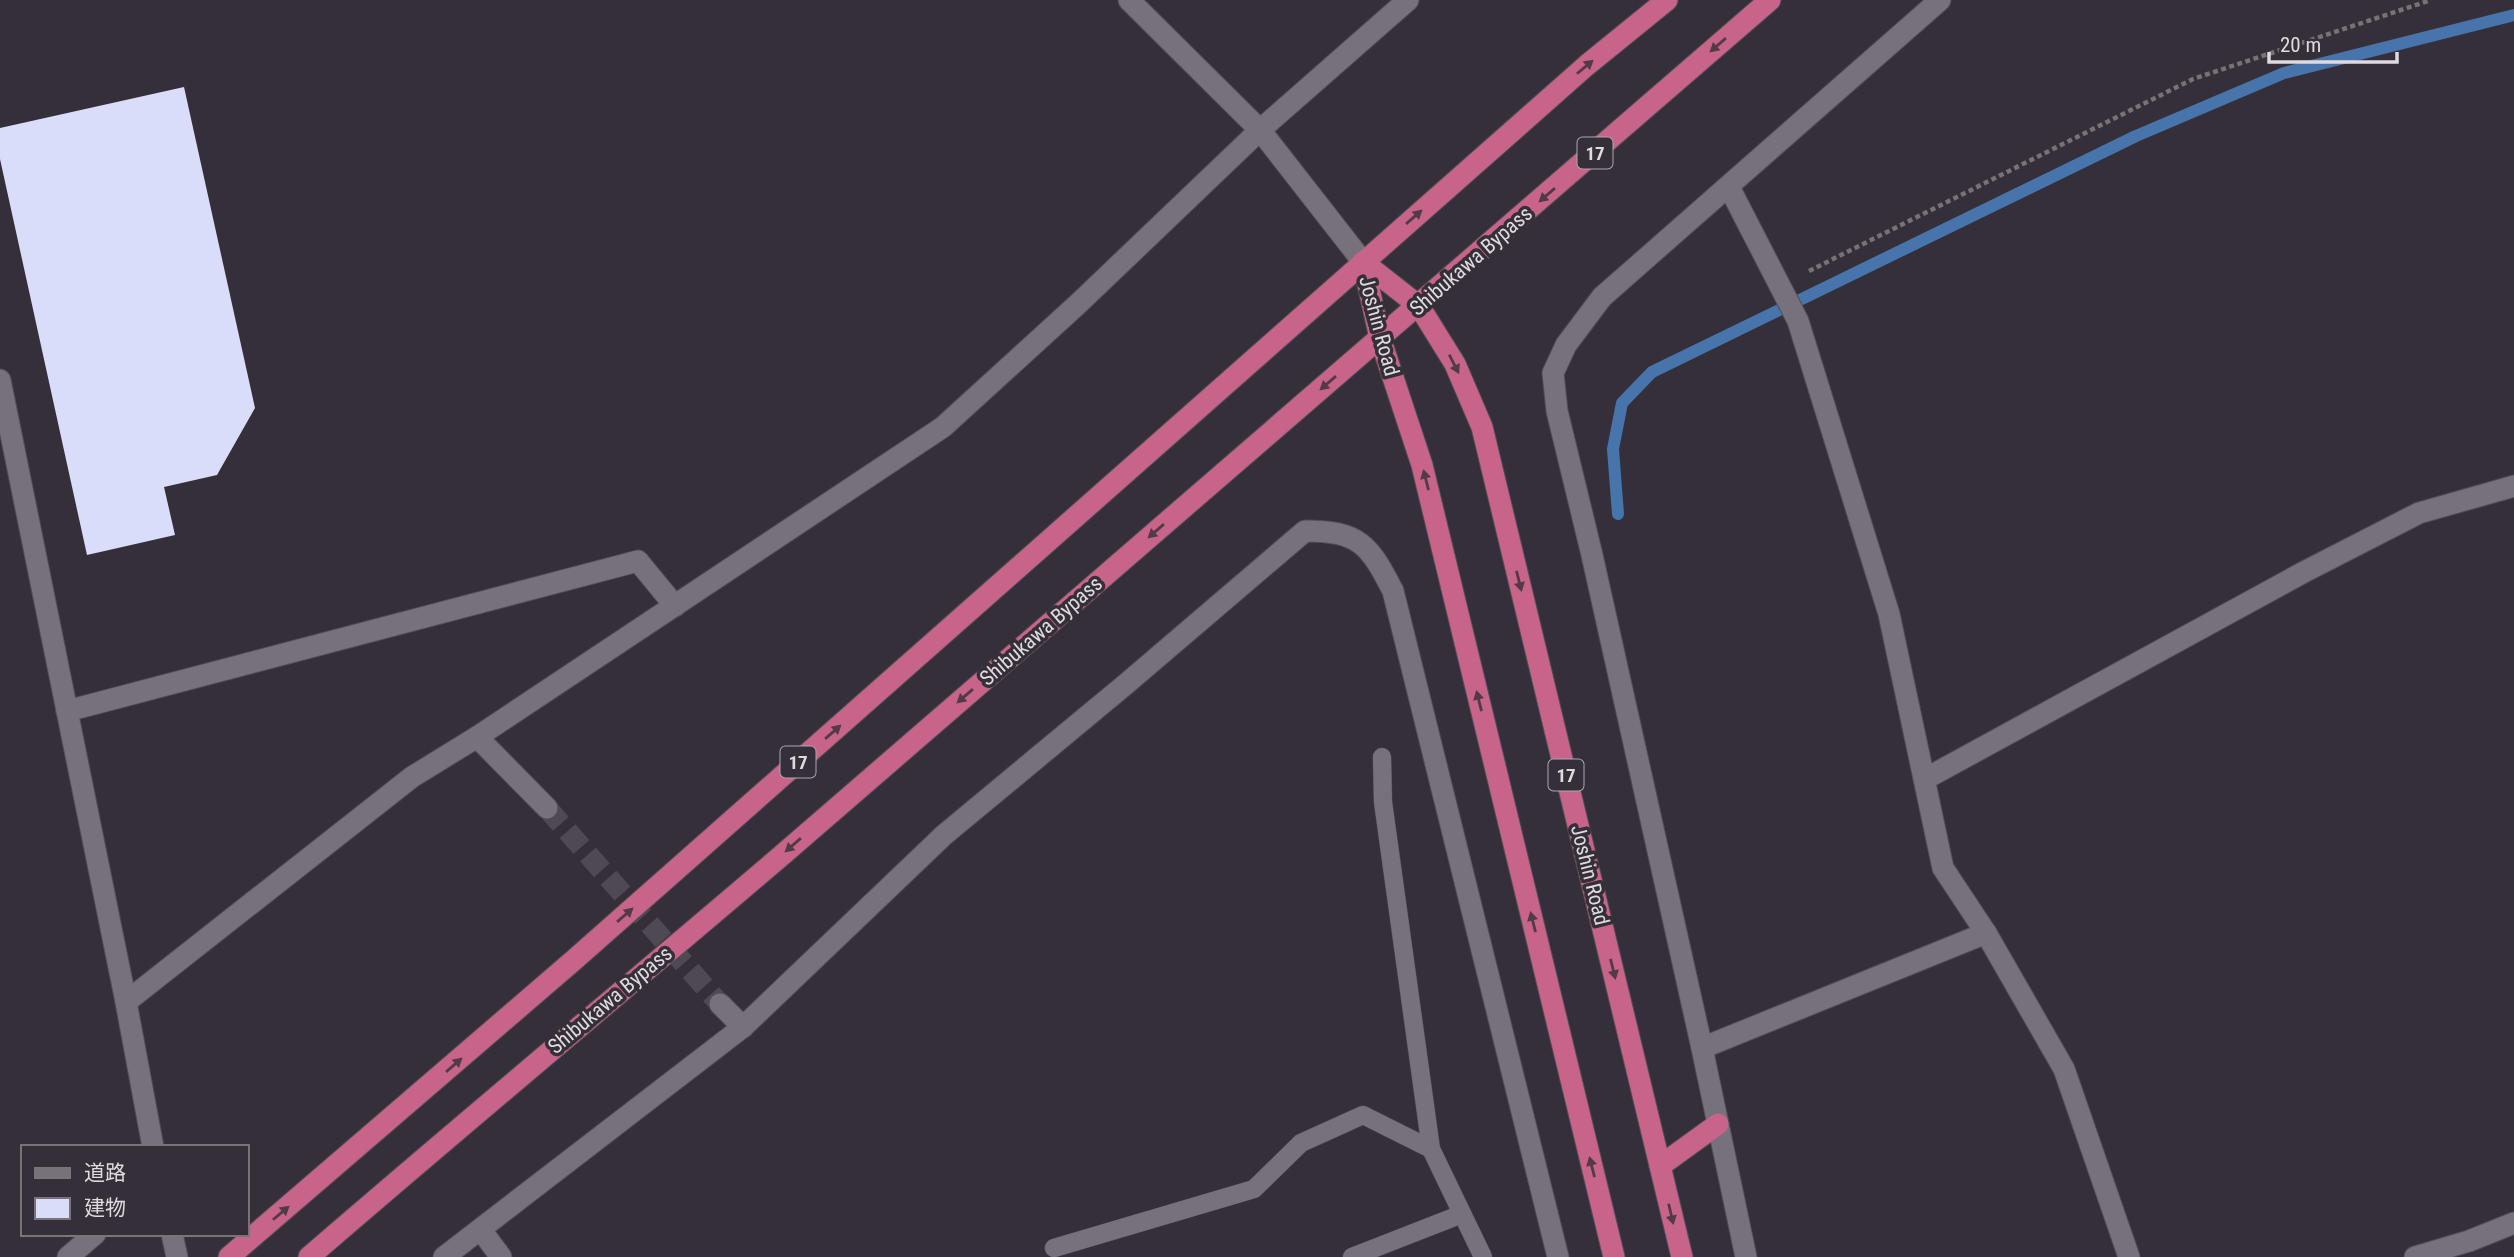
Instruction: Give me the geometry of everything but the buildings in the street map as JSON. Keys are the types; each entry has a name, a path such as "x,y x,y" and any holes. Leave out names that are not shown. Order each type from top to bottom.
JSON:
{"highway":[{"name":"17","path":"229,1257 574,960 1587,65 1667,0"},
{"name":"Shibukawa Bypass","path":"309,1257 779,858 1769,0"},
{"name":"Joshin Road","path":"1363,262 1419,306 1455,364 1482,427 1682,1257"},
{"name":"Joshin Road","path":"1363,262 1380,338 1422,465 1614,1257"},
{"path":"1660,1166 1718,1124"}],"street":[{"path":"1129,0 1259,130 1363,262"},
{"path":"126,1002 412,778 943,427 1079,303 1259,130 1408,0"},
{"path":"1746,1257 1592,555 1557,411 1553,373 1566,345 1602,297 1940,0"},
{"path":"1729,187 1798,321 1889,614 1943,868 1986,933 2064,1069 2129,1257"},
{"path":"0,380 153,1145"},
{"path":"1925,779 2419,513 2514,486"},
{"path":"444,1257 743,1027 944,835 1305,531 1333,531 1362,543 1380,565 1393,591 1558,1257"},
{"path":"67,711 638,561 675,606"},
{"path":"477,737 547,808"},
{"path":"1702,1048 1986,933"},
{"path":"720,1004 743,1027"},
{"path":"2416,1257 2469,1241 2514,1223"},
{"path":"481,1230 501,1257"},
{"path":"68,1257 93,1236"},
{"path":"172,1236 177,1257"}],"lane":[{"path":"1382,757 1383,802 1431,1149 1483,1257"},
{"path":"1054,1248 1254,1189 1301,1143 1363,1115 1431,1149"},
{"path":"1352,1257 1462,1214"}],"path":[{"path":"1780,285 2193,79 2431,0"}],"waterway":[{"path":"1618,514 1613,449 1622,403 1652,372 2136,136 2284,73 2514,15"}],"tunnel":[{"path":"547,808 720,1004"}]}
